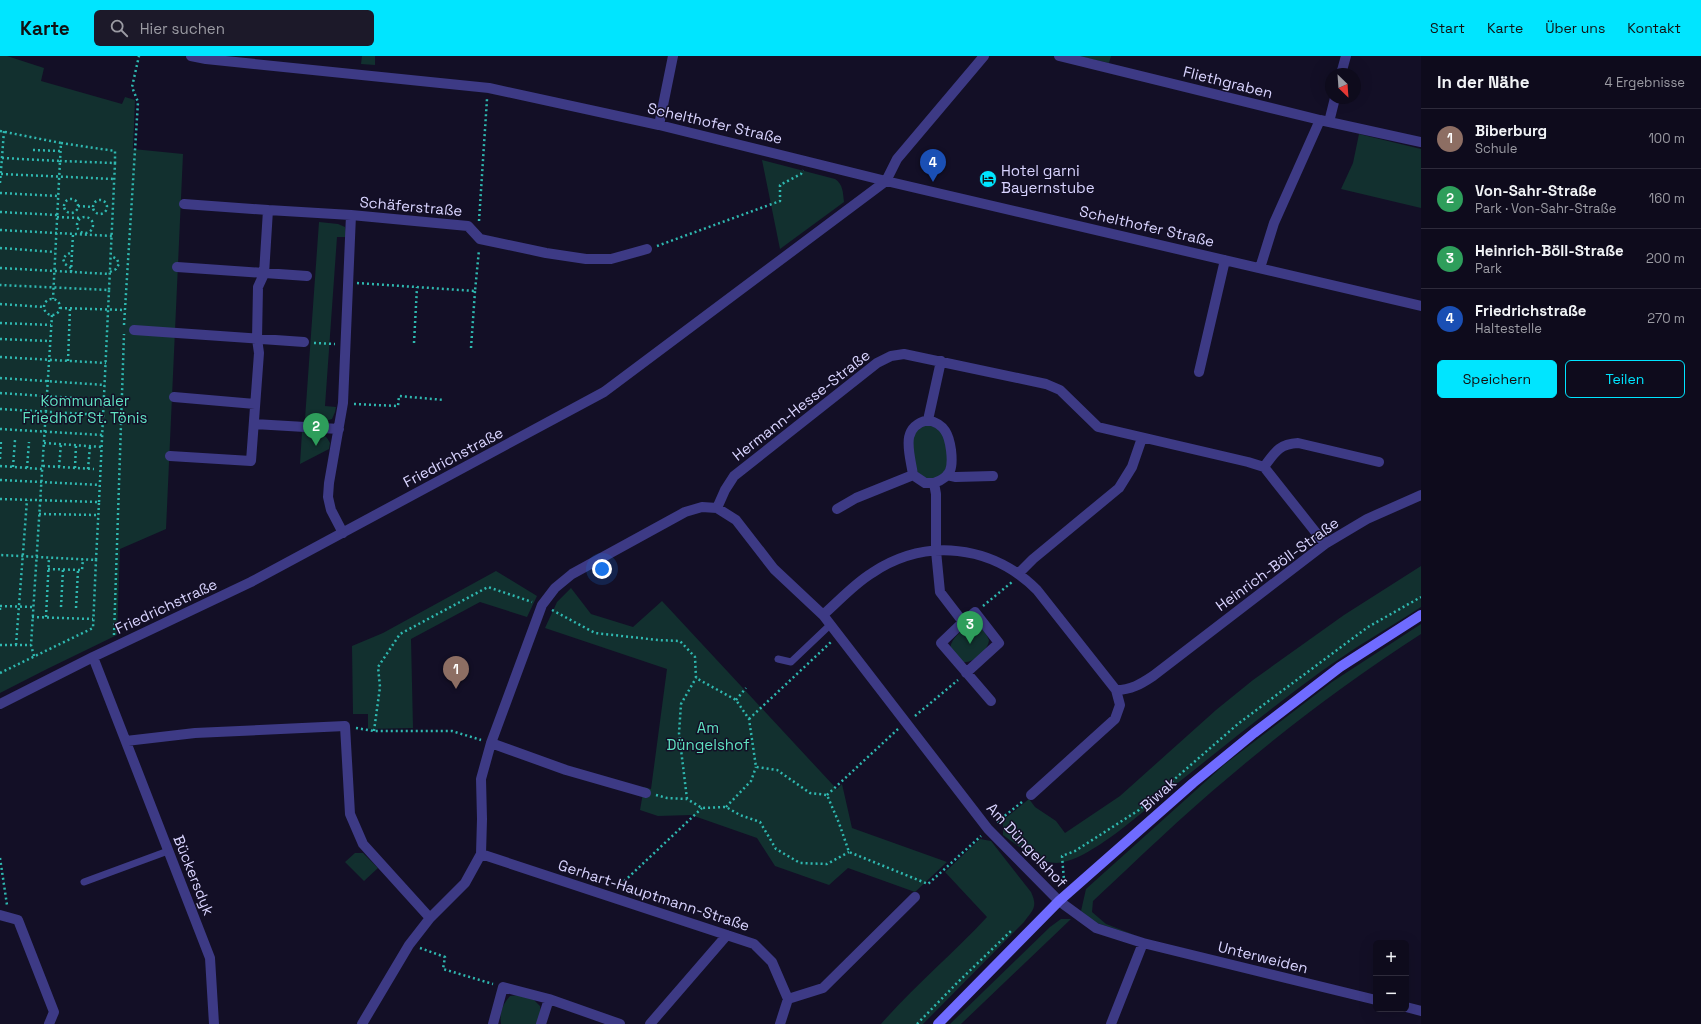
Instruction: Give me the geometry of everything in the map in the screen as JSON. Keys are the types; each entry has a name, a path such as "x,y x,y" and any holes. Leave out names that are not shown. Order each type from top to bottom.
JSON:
{"street":[{"name":"Schelthofer Straße","path":"191,56 206,59 489,88 659,125 806,160 886,181 1421,306"},
{"path":"659,125 672,56"},
{"path":"886,181 898,159 984,56"},
{"name":"Fliethgraben","path":"1059,56 1325,121 1421,142"},
{"path":"1343,68 1346,56"},
{"path":"1260,268 1274,223 1332,104"},
{"name":"Friedrichstraße","path":"0,704 93,657 251,582 604,392 886,181"},
{"path":"184,204 351,215"},
{"path":"170,456 251,461 259,353 257,339 258,287 264,274 268,210"},
{"name":"Schäferstraße","path":"343,533 331,510 328,497 328,483 343,403 351,215 468,226 480,239 546,254 586,259 611,259 647,249"},
{"name":"Schelthofer Straße","path":"1199,372 1225,260"},
{"path":"177,267 307,276"},
{"path":"134,330 304,342"},
{"name":"Hermann-Hesse-Straße","path":"717,508 725,490 734,476 877,363 891,356 904,354 1046,384 1060,390 1098,427 1264,467"},
{"path":"928,420 941,361"},
{"path":"174,397 255,404"},
{"path":"928,420 941,425 946,430 950,440 953,464 947,475 943,480 925,484 912,475 908,439 911,430 919,422 928,420"},
{"path":"254,424 339,429"},
{"path":"1019,573 1033,559 1119,488 1132,467 1142,438"},
{"path":"1325,544 1264,467 1275,452 1281,447 1287,444 1298,443 1379,462"},
{"path":"837,509 856,498 912,475"},
{"path":"947,475 956,477 993,476"},
{"path":"934,483 936,494 936,551 940,592 963,622"},
{"name":"Heinrich-Böll-Straße","path":"1116,690 1127,690 1136,687 1153,676 1325,544 1367,519 1421,495"},
{"path":"362,1024 409,945 430,918 465,883 481,854 482,819 480,779 491,743 542,606 554,588 572,574 684,512 702,507 717,508"},
{"name":"Am Düngelshof","path":"717,508 736,520 774,569 831,624 988,829 1059,901"},
{"path":"823,615 870,574 903,557 920,552 954,551 991,558 1019,573 1037,590 1116,690 1120,705 1115,719 1031,795"},
{"path":"966,673 999,643 975,612 941,644 966,673 991,702"},
{"name":"Biwak","path":"938,1024 1059,901 1193,783 1254,733 1340,667 1421,615"},
{"name":"Bückersdyk","path":"93,657 210,958 214,1024"},
{"path":"126,741 252,730 345,726 350,814 363,844 430,918"},
{"path":"491,743 566,770 646,793"},
{"name":"Gerhart-Hauptmann-Straße","path":"481,854 754,944 772,962 788,999"},
{"path":"780,1024 788,999 823,988 915,898"},
{"name":"Unterweiden","path":"1059,901 1096,928 1143,943 1373,999"},
{"path":"4,916 18,920 54,1012 49,1024"},
{"path":"650,1024 727,935"},
{"path":"1111,1024 1143,943"},
{"path":"493,1024 503,987 549,999 616,1024"},
{"path":"540,1024 549,999"},
{"path":"1409,1008 1421,1011"}],"lane":[{"path":"778,659 791,662 831,624"},
{"path":"84,882 168,851"}],"path":[{"path":"114,647 125,310 138,102 132,88 140,56"},
{"name":"Schäferstraße","path":"471,348 480,239 479,210 486,103 489,88"},
{"path":"0,131 115,151 105,385 92,628 0,673"},
{"path":"0,183 2,158 1,147 4,131"},
{"path":"52,299 61,142"},
{"path":"33,150 60,152"},
{"path":"2,158 115,163"},
{"path":"647,249 780,201 780,185 802,174 806,160"},
{"path":"1,174 114,179"},
{"path":"0,193 58,196"},
{"path":"64,206 66,201 70,199 77,202 78,206"},
{"path":"99,200 103,201 107,207 105,211 100,214 94,211 93,207 94,202 99,200"},
{"path":"58,205 64,206 66,210 71,213 77,210 78,206"},
{"path":"78,206 93,207"},
{"path":"107,207 113,207"},
{"path":"0,212 88,218 92,221 93,226 89,232 82,232 78,228 78,223 82,218"},
{"path":"0,230 112,236"},
{"path":"71,270 74,234"},
{"path":"0,248 55,252"},
{"path":"71,270 65,264 63,259 66,255 72,252"},
{"path":"0,268 54,271 71,270 110,273 116,269 119,264 117,259 111,256"},
{"path":"348,282 475,291"},
{"path":"0,285 53,289 109,290"},
{"path":"414,343 417,287"},
{"path":"52,299 58,302 60,308 57,314 52,315 45,312 44,306 46,302 52,299"},
{"path":"0,304 44,306"},
{"path":"60,308 125,310"},
{"path":"68,361 70,308"},
{"path":"34,656 30,645 52,315"},
{"path":"0,323 51,325"},
{"path":"0,339 50,342"},
{"path":"304,342 345,345"},
{"path":"0,357 106,363"},
{"path":"0,378 105,385"},
{"path":"0,393 104,400"},
{"path":"343,403 398,406 399,396 444,400"},
{"path":"0,409 103,415"},
{"path":"0,429 102,435"},
{"path":"0,459 1,440"},
{"path":"13,467 16,440"},
{"path":"27,468 29,442"},
{"path":"44,443 102,447"},
{"path":"59,467 61,444"},
{"path":"74,468 76,445"},
{"path":"88,469 90,446"},
{"path":"0,466 94,469"},
{"path":"0,480 100,485"},
{"path":"0,499 99,502"},
{"path":"16,645 28,500"},
{"path":"39,514 98,515"},
{"path":"0,555 96,560"},
{"path":"46,618 49,558"},
{"path":"48,569 82,570 83,560"},
{"path":"61,607 63,569"},
{"path":"76,608 78,570"},
{"path":"975,612 1011,583 1019,573"},
{"path":"374,731 380,688 378,667 400,634 488,586 542,606 595,633 680,641 695,657 696,678 681,704 679,733 687,799"},
{"path":"0,610 0,606 33,607"},
{"path":"32,617 93,619"},
{"path":"749,719 839,634"},
{"path":"0,644 30,645"},
{"path":"826,795 892,733 907,723 966,673"},
{"path":"696,678 736,700 749,719 756,767 751,781 726,807"},
{"path":"736,700 746,688"},
{"path":"345,726 374,731 452,731 491,743"},
{"path":"756,767 777,770 810,793 826,795"},
{"path":"646,793 667,798 687,799 702,808 726,807 740,815 760,822 776,849 800,863 827,864 849,852"},
{"path":"826,795 839,823 849,852 928,884 988,829 1031,795"},
{"path":"607,896 702,808"},
{"path":"0,858 4,916"},
{"path":"409,945 445,957 443,969 503,987"}],"green space":[{"name":"Kommunaler Friedhof St. Tönis","path":"0,56 7,56 44,68 41,81 122,104 125,97 135,100 133,149 183,154 166,529 120,549 117,635 0,693"},
{"path":"362,56 375,56 375,65 361,64"},
{"path":"1078,56 1111,56 1109,63"},
{"path":"1359,134 1421,149 1421,208 1341,189 1353,163"},
{"path":"762,160 835,179 840,183 844,202 780,249"},
{"path":"319,222 338,224 345,227 347,237 337,237 325,406 336,407 332,419 325,421 305,419"},
{"path":"926,425 941,431 947,449 948,461 946,469 943,474 935,479 926,478 920,475 914,460 912,442 914,434 918,429"},
{"path":"302,432 315,433 325,436 330,443 329,449 300,464"},
{"path":"1421,566 1421,607 1331,664 1282,700 1174,786 1134,820 1101,844 1069,861 1056,863 1035,857 1003,835 1003,820 1029,799 1035,807 1056,821 1065,833 1120,796 1216,710 1253,680 1344,615"},
{"path":"496,571 537,596 527,617 480,602 411,639 413,728 368,729 368,714 353,714 352,646 383,633"},
{"path":"571,588 591,614 633,627 662,601 833,785 837,789 842,784 852,828 947,862 915,892 848,868 829,885 775,866 757,838 691,815 658,816 640,810 644,787 651,789 667,669 545,628 557,602"},
{"path":"1421,624 1421,634 1347,684 1252,758 1177,822 1093,901 1092,912 1106,924 1137,936 1094,922 1081,911 1086,889 1225,764 1332,682"},
{"path":"972,625 978,626 984,632 989,640 988,644 983,652 975,659 962,662 950,648 951,644 958,634"},
{"path":"980,839 991,841 1031,892 1034,901 1034,908 1024,922 923,1024 881,1024 907,996 987,917 945,872"},
{"path":"355,853 363,853 378,868 364,881 345,862"},
{"path":"1061,919 1071,919 961,1024 950,1024 1050,927"},
{"path":"519,995 534,1000 540,1006 541,1014 538,1024 501,1024 501,1012 505,1002 510,996"}],"place":[{"name":"Hotel garni Bayernstube","path":"988,179"},
{"name":"Friedrichstraße","path":"933,182"},
{"name":"Von-Sahr-Straße","path":"316,446"},
{"name":"Heinrich-Böll-Straße","path":"970,644"},
{"name":"Biberburg","path":"456,689"}]}
